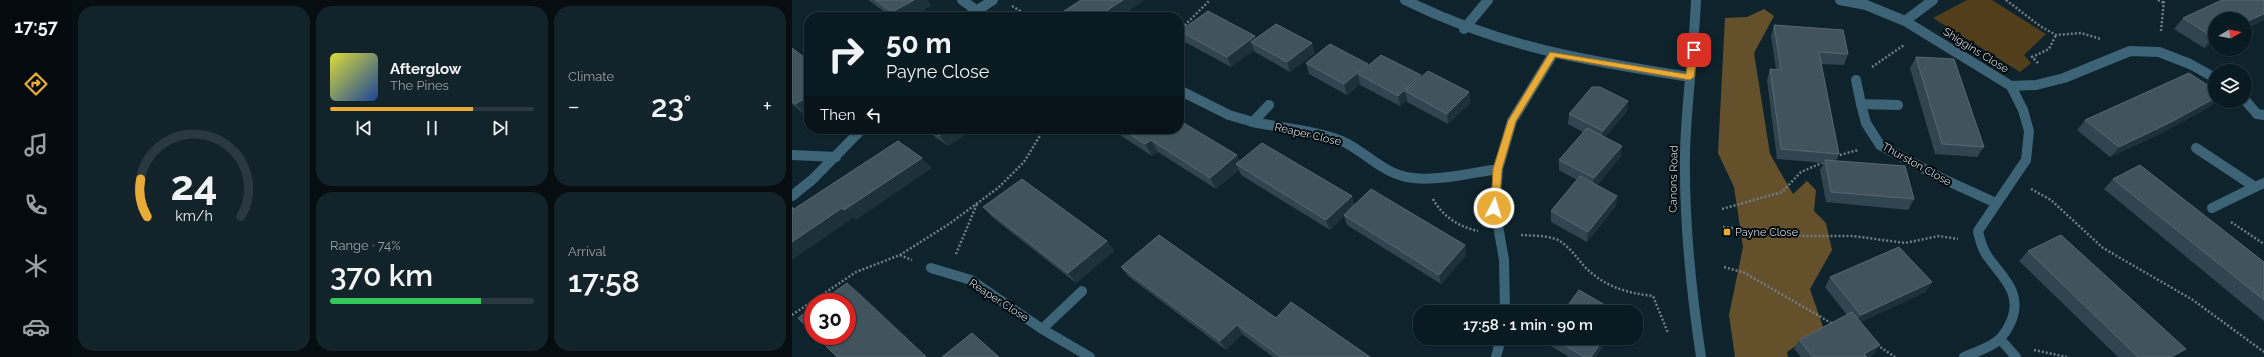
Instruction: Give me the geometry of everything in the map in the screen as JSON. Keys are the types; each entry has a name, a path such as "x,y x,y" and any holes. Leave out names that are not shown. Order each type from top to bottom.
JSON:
{"street":[{"path":"962,0 976,10"},
{"path":"973,12 993,0"},
{"path":"1405,0 1464,29 1508,44 1553,54 1690,77"},
{"path":"1464,29 1488,0"},
{"name":"Canons Road","path":"1696,0 1686,125 1685,219 1691,294 1701,357"},
{"name":"Shiggins Close","path":"1840,0 1866,5 1905,21 2011,86 2036,85 2058,80 2130,51 2159,52 2190,64 2208,74"},
{"path":"1905,21 1933,0"},
{"path":"1505,305 1504,267 1494,208 1498,169 1512,121 1553,54"},
{"name":"Thurston Close","path":"1856,80 1866,123 1870,133 1880,145 1939,177 1996,203"},
{"path":"1964,357 2001,340 2015,314 2016,300 2011,286 1985,255 1978,242 1978,231 2026,160 2029,131 2023,110 2011,86"},
{"name":"Reaper Close","path":"1184,92 1229,115 1253,122 1326,136 1345,142 1383,169 1412,178 1442,178 1498,169"},
{"path":"1861,104 1898,105"},
{"name":"Reaper Close","path":"1253,122 1269,105"},
{"path":"2252,107 2261,115 2264,124"},
{"path":"792,196 813,179 857,134"},
{"path":"2196,148 2259,185"},
{"path":"792,155 836,157"},
{"path":"2212,208 2259,185"},
{"name":"Reaper Close","path":"931,268 971,280 1042,329 1090,357"},
{"path":"1042,329 1082,290"},
{"path":"2001,340 2016,357"},
{"path":"1496,357 1499,345"}],"path":[{"path":"1184,26 1210,0"},
{"path":"2006,0 2040,26 2056,35 2081,33 2130,51"},
{"path":"2158,0 2164,4"},
{"path":"2159,52 2156,41 2161,33 2164,0"},
{"path":"1008,3 1022,12"},
{"path":"2040,66 2032,57 2049,49 2056,35"},
{"path":"1856,80 1878,61 1907,44"},
{"path":"792,315 856,272 900,255 949,224 998,188 1024,162 1041,134"},
{"path":"1833,158 1880,145"},
{"path":"1722,209 1782,192 1801,172 1827,160"},
{"path":"1424,178 1435,204 1453,220 1473,230 1547,237 1559,241 1570,249 1599,280 1615,290 1653,296 1668,333"},
{"path":"2013,178 2051,200 2103,248 2193,300 2264,352"},
{"path":"948,273 977,203"},
{"path":"2212,208 2264,244"},
{"path":"1724,227 1804,236 1853,236 1905,243 1939,236 1978,242"},
{"path":"1724,267 1745,273 1836,326"},
{"path":"1876,345 1895,357"}],"shaded area":[{"path":"1967,0 1992,0 2046,34 2024,55 2031,63 2020,72 1933,18"},
{"path":"1764,9 1774,16 1754,53 1770,154 1793,194 1807,181 1816,190 1814,211 1826,223 1832,250 1810,289 1823,327 1787,352 1788,357 1735,357 1729,315 1743,247 1734,187 1718,153 1725,18 1747,17"}],"building":[{"path":"875,0 914,0 892,12"},
{"path":"1081,0 1123,0 1105,12 1063,12"},
{"path":"2222,0 2264,0 2264,14 2252,19 2252,12 2208,12 2208,34 2183,18"},
{"path":"1208,11 1255,36 1227,57 1184,33 1184,28"},
{"path":"1276,24 1312,43 1287,62 1251,42"},
{"path":"1774,25 1843,30 1848,54 1819,52 1839,154 1781,149 1770,69 1781,70"},
{"path":"1330,44 1368,64 1344,84 1306,63"},
{"path":"792,48 804,57 804,99 795,104 792,102"},
{"path":"1381,55 1421,75 1398,96 1358,74"},
{"path":"1916,57 1954,59 1984,147 1942,144"},
{"path":"1428,71 1469,92 1447,114 1405,91"},
{"path":"2189,73 2208,85 2208,102 2171,122 2119,147 2085,120"},
{"path":"1592,87 1600,87 1628,101 1603,131 1569,114"},
{"path":"1184,123 1237,155 1210,178 1151,140 1145,144 1130,134 1184,134"},
{"path":"1587,128 1622,146 1594,178 1559,160"},
{"path":"898,141 922,158 844,210 842,208 792,242 792,207 794,209"},
{"path":"1262,143 1352,196 1326,220 1236,164"},
{"path":"1825,160 1905,166 1914,199 1831,192"},
{"path":"2140,165 2264,262 2264,300 2113,179"},
{"path":"1580,176 1617,196 1588,232 1551,211"},
{"path":"1022,179 1107,241 1068,273 983,207"},
{"path":"1371,189 1465,245 1439,275 1344,215"},
{"path":"1159,235 1276,318 1291,302 1370,357 1281,357 1237,325 1220,341 1121,267"},
{"path":"2061,235 2186,349 2171,357 2138,357 2028,251"},
{"path":"1899,247 1932,282 1861,315 1830,277"},
{"path":"847,283 926,357 837,357 825,345 856,345 856,293 833,293"},
{"path":"1579,290 1605,305 1568,305"},
{"path":"1852,312 1880,345 1864,354 1867,357 1813,357 1799,340"},
{"path":"804,314 804,324 798,318"},
{"path":"972,333 999,357 942,357"},
{"path":"1564,345 1599,345 1591,357 1584,357"}],"place":[{"name":"Payne Close","path":"1727,232"}],"route":[{"path":"1494,208 1498,169 1512,121 1553,54 1690,77 1694,50"}]}
